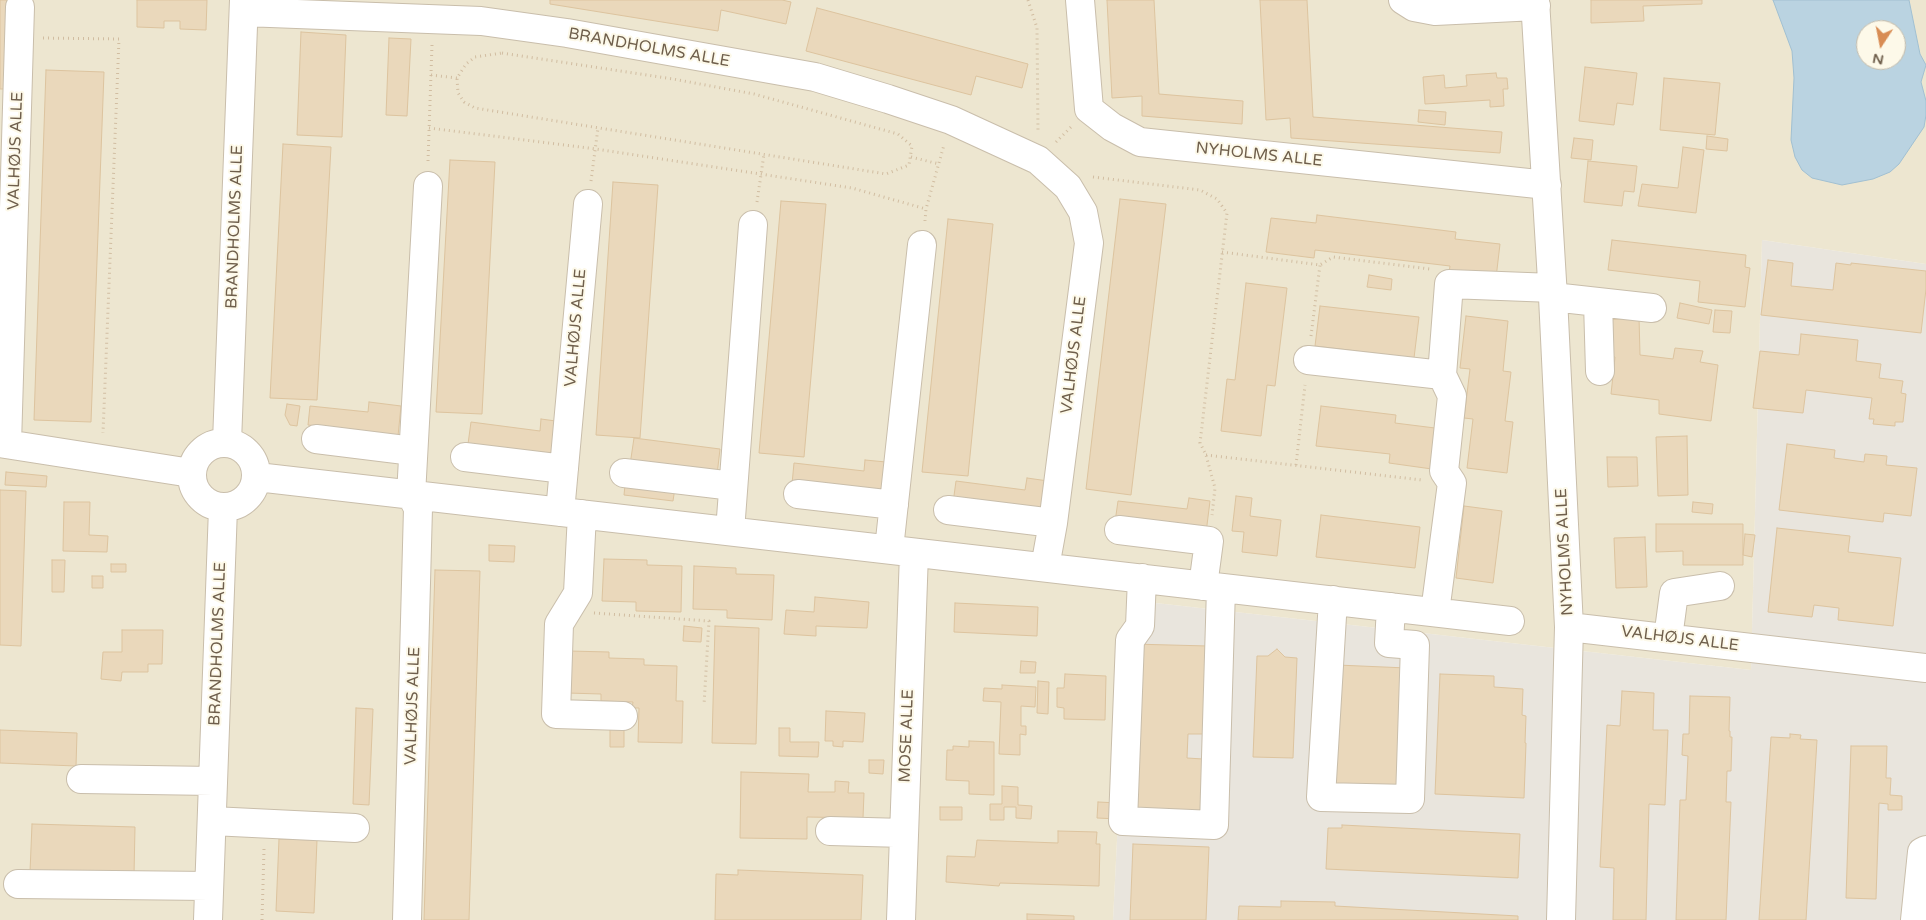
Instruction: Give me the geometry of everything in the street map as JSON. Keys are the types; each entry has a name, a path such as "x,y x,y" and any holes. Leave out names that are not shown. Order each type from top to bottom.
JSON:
{"street":[{"path":"1080,0 1089,109"},
{"name":"NYHOLMS ALLE","path":"1403,0 1414,7 1436,11 1536,3 1553,292 1569,626 1561,920"},
{"name":"BRANDHOLMS ALLE","path":"227,442 244,6 481,21 567,33 815,77 888,98 951,120 1038,160"},
{"name":"VALHØJS ALLE","path":"20,7 4,444 191,473"},
{"name":"NYHOLMS ALLE","path":"1089,109 1112,127 1140,142 1547,184"},
{"name":"VALHØJS ALLE","path":"1038,160 1068,187 1083,212 1089,242 1053,523 1044,567"},
{"name":"VALHØJS ALLE","path":"408,920 418,508 411,495 428,186"},
{"name":"VALHØJS ALLE","path":"588,204 564,469 571,513 578,593 559,624 556,714 623,716"},
{"path":"730,531 753,225"},
{"path":"902,551 894,505 922,245"},
{"path":"1435,612 1452,483 1444,471 1452,396 1442,375 1449,284 1553,292 1598,302 1652,308"},
{"path":"1598,302 1600,371"},
{"path":"1308,360 1442,375"},
{"path":"316,439 413,451"},
{"path":"227,442 239,446 249,454 255,464 257,477 254,489 246,500 235,506 223,508 210,505 200,497 193,486 191,473 195,461 203,450 214,444 227,442"},
{"path":"465,457 564,469"},
{"path":"624,473 733,486"},
{"path":"257,477 1510,621"},
{"path":"798,494 894,505"},
{"name":"BRANDHOLMS ALLE","path":"208,920 223,508"},
{"path":"948,510 1053,523"},
{"path":"1119,530 1208,541 1212,587 1214,824 1123,821 1130,640 1140,626 1142,578"},
{"name":"MOSE ALLE","path":"901,920 904,834 902,551"},
{"path":"1668,638 1674,593 1720,586"},
{"path":"1333,600 1322,797 1410,799 1414,645 1389,643 1391,607"},
{"name":"VALHØJS ALLE","path":"1569,626 1926,668"},
{"path":"81,779 213,781"},
{"path":"212,821 355,828"},
{"path":"830,831 904,834"},
{"path":"1915,920 1922,852 1926,850"},
{"path":"18,884 209,886"}],"path":[{"path":"1028,0 1036,28 1038,160"},
{"path":"428,186 432,19"},
{"path":"20,38 119,39 102,459"},
{"path":"502,53 673,79 754,94 898,134 912,146 911,157 909,165 886,174 475,108 464,102 458,93 457,78 466,64 475,57 502,53"},
{"path":"431,75 457,78"},
{"path":"1038,160 1089,109"},
{"path":"922,245 926,209 951,120"},
{"path":"429,128 596,149 852,188 926,209"},
{"path":"588,204 598,128"},
{"path":"762,174 764,154"},
{"path":"911,157 939,164"},
{"path":"1068,187 1082,176 1200,190 1217,199 1227,214 1200,443 1206,455 1215,488 1208,541"},
{"path":"1222,252 1320,265 1333,257 1432,269 1449,284"},
{"path":"1206,455 1452,483"},
{"path":"566,612 709,621 704,705"},
{"path":"262,920 265,823"}],"shaded area":[{"path":"0,0 1926,0 1926,264 1762,240 1751,670 1129,600 1113,920 0,920"},
{"path":"1762,240 1926,264 1926,920 1113,920 1129,600 1751,670"}],"water":[{"path":"1773,0 1909,0 1920,54 1926,65 1921,82 1926,101 1926,115 1924,127 1899,164 1890,172 1873,179 1842,185 1812,178 1802,170 1795,157 1791,140 1794,78 1792,51"}],"building":[{"path":"0,0 8,0 4,89 0,89"},
{"path":"137,0 207,0 206,30 180,29 180,21 164,21 164,28 137,27"},
{"path":"550,0 782,0 791,2 786,24 721,10 718,31 550,4"},
{"path":"1107,0 1154,0 1159,94 1243,101 1242,124 1142,116 1142,96 1112,98"},
{"path":"1260,0 1307,0 1313,117 1502,132 1500,153 1291,138 1290,118 1266,120"},
{"path":"1591,0 1702,0 1702,4 1643,6 1644,21 1591,23"},
{"path":"817,8 1028,64 1022,88 976,76 971,95 806,51"},
{"path":"301,32 346,35 342,137 297,135"},
{"path":"389,38 411,39 407,116 386,115"},
{"path":"1585,67 1637,73 1633,105 1617,103 1614,125 1579,121"},
{"path":"46,70 104,72 91,422 34,420"},
{"path":"1496,73 1497,78 1507,78 1508,89 1503,89 1504,106 1490,107 1490,100 1425,104 1423,77 1444,75 1445,88 1467,86 1466,75"},
{"path":"1664,78 1720,83 1715,135 1660,130"},
{"path":"1419,110 1446,112 1445,125 1418,122"},
{"path":"1707,136 1728,139 1727,151 1706,149"},
{"path":"1574,138 1593,140 1591,160 1571,158"},
{"path":"283,144 331,147 317,400 270,398"},
{"path":"1683,147 1704,150 1696,213 1638,206 1642,184 1678,188"},
{"path":"450,160 495,162 482,414 436,412"},
{"path":"1588,161 1637,166 1634,192 1624,191 1622,206 1584,202"},
{"path":"613,182 658,185 640,438 596,435"},
{"path":"1120,199 1166,204 1131,495 1086,489"},
{"path":"781,201 826,204 804,457 759,453"},
{"path":"1317,215 1456,232 1455,239 1500,244 1496,278 1449,273 1450,266 1315,250 1314,258 1266,252 1271,218 1316,223"},
{"path":"948,219 993,224 968,476 922,472"},
{"path":"1612,240 1746,255 1745,267 1750,268 1745,307 1698,302 1700,281 1608,270"},
{"path":"1768,260 1793,263 1791,286 1833,290 1836,263 1926,271 1921,333 1761,315"},
{"path":"1369,275 1392,279 1391,290 1367,287"},
{"path":"1246,283 1287,288 1275,386 1267,385 1261,436 1221,431 1227,379 1235,380"},
{"path":"1680,303 1712,310 1709,324 1677,318"},
{"path":"1320,306 1419,317 1414,358 1315,346"},
{"path":"1715,310 1732,311 1730,333 1713,332"},
{"path":"1466,316 1508,321 1503,371 1511,372 1505,421 1513,422 1507,473 1467,468 1473,419 1464,418 1470,369 1460,368"},
{"path":"1639,317 1640,355 1673,359 1675,348 1703,351 1700,362 1718,365 1711,421 1659,414 1659,400 1611,394 1615,357 1611,356 1608,320"},
{"path":"1801,334 1858,340 1856,361 1881,364 1879,378 1903,381 1901,393 1906,394 1903,422 1895,422 1895,426 1873,424 1874,419 1869,419 1872,398 1806,390 1803,413 1753,408 1760,351 1799,355"},
{"path":"369,402 401,406 398,436 308,425 310,406 368,412"},
{"path":"287,404 300,406 297,426 290,425 285,415"},
{"path":"1321,406 1396,415 1395,423 1443,429 1439,470 1389,463 1390,454 1316,446"},
{"path":"541,419 563,422 559,454 468,444 471,422 540,431"},
{"path":"1687,436 1688,495 1658,496 1656,437"},
{"path":"634,438 720,449 717,475 630,465"},
{"path":"1787,444 1835,450 1834,458 1864,462 1865,454 1887,456 1886,465 1917,468 1911,516 1884,513 1883,522 1779,510"},
{"path":"1607,457 1637,457 1638,486 1608,487"},
{"path":"865,460 886,462 882,495 792,484 794,463 864,471"},
{"path":"6,472 47,476 46,487 5,485"},
{"path":"626,475 676,481 673,501 624,495"},
{"path":"1027,478 1048,481 1044,513 953,503 956,481 1025,490"},
{"path":"0,490 26,491 21,646 0,645"},
{"path":"1236,496 1252,498 1250,516 1281,520 1277,556 1242,552 1244,532 1232,531"},
{"path":"1189,498 1210,501 1206,533 1115,522 1118,501 1187,509"},
{"path":"64,502 90,502 89,535 108,536 107,552 63,551"},
{"path":"1693,502 1713,504 1712,514 1692,512"},
{"path":"1464,506 1502,511 1493,583 1456,578"},
{"path":"1321,515 1420,527 1415,568 1316,557"},
{"path":"1656,524 1743,524 1743,565 1683,565 1683,551 1656,552"},
{"path":"1777,528 1850,536 1848,552 1901,558 1893,626 1838,620 1839,608 1814,605 1812,617 1768,612"},
{"path":"1745,534 1755,535 1752,557 1743,555"},
{"path":"1645,537 1647,587 1616,588 1614,538"},
{"path":"489,545 515,546 514,562 489,561"},
{"path":"604,559 647,560 647,565 682,566 681,612 636,611 636,602 602,601"},
{"path":"52,560 65,560 64,592 52,592"},
{"path":"111,564 126,564 126,572 111,572"},
{"path":"694,566 736,568 736,574 774,575 772,620 727,618 727,610 693,609"},
{"path":"435,570 480,571 469,920 424,920"},
{"path":"92,576 103,576 103,588 92,588"},
{"path":"815,597 869,602 867,628 816,626 816,636 784,634 786,610 814,612"},
{"path":"955,603 1038,607 1037,636 954,632"},
{"path":"684,626 702,628 701,642 683,641"},
{"path":"715,626 759,628 756,744 712,743"},
{"path":"122,630 163,630 162,664 148,664 148,672 122,672 121,681 101,679 103,652 122,652"},
{"path":"1132,644 1208,646 1204,734 1188,734 1187,758 1203,759 1201,814 1135,812"},
{"path":"1277,649 1285,657 1297,658 1293,758 1253,757 1257,656 1268,656"},
{"path":"569,651 609,652 609,658 644,659 644,665 677,666 676,701 683,701 682,743 638,742 639,708 632,708 633,702 601,701 601,694 567,693"},
{"path":"1021,661 1036,662 1035,673 1020,673"},
{"path":"1337,665 1407,668 1402,792 1332,790"},
{"path":"1065,674 1106,676 1105,720 1064,719 1064,708 1057,707 1057,688 1064,688"},
{"path":"1440,674 1494,676 1494,687 1523,689 1522,715 1526,716 1524,798 1435,794"},
{"path":"1038,681 1049,682 1048,714 1037,713"},
{"path":"1002,685 1036,687 1035,707 1021,706 1021,726 1026,726 1026,735 1020,734 1020,755 999,754 1001,702 983,701 984,688 1002,689"},
{"path":"1622,691 1654,693 1653,730 1668,730 1665,805 1649,804 1646,920 1613,920 1614,868 1600,867 1607,725 1620,726"},
{"path":"1690,696 1730,697 1731,771 1727,771 1726,802 1731,802 1726,920 1676,920 1680,800 1686,800 1688,756 1682,755 1683,734 1689,734"},
{"path":"356,708 373,709 369,805 353,804"},
{"path":"826,711 865,713 863,742 843,741 843,747 833,746 833,741 825,741"},
{"path":"779,728 790,728 790,742 819,742 818,757 779,756"},
{"path":"610,729 624,729 624,747 610,747"},
{"path":"0,730 77,733 76,766 0,763"},
{"path":"1790,734 1801,735 1800,739 1817,740 1806,920 1759,920 1771,737 1790,738"},
{"path":"969,741 994,742 994,795 969,794 969,781 946,780 947,750 953,750 953,746 969,747"},
{"path":"1851,746 1887,746 1886,778 1891,778 1890,795 1902,796 1902,810 1888,810 1888,804 1879,803 1876,899 1846,898"},
{"path":"869,760 884,760 883,774 869,773"},
{"path":"741,772 809,774 808,792 835,792 835,781 849,782 848,793 864,793 863,818 807,817 807,839 740,838"},
{"path":"1002,786 1018,787 1018,805 1032,806 1031,819 1016,818 1016,807 1004,807 1004,820 990,820 990,804 1002,804"},
{"path":"1098,802 1118,803 1118,819 1097,818"},
{"path":"940,807 962,807 962,820 940,820"},
{"path":"32,824 135,827 134,875 30,872"},
{"path":"1342,825 1520,834 1518,878 1326,869 1328,828 1342,828"},
{"path":"1058,831 1097,832 1096,844 1100,844 1099,886 1000,883 999,886 946,882 947,856 975,857 977,840 1058,843"},
{"path":"279,839 317,840 314,913 276,911"},
{"path":"1133,844 1209,847 1206,920 1130,920"},
{"path":"738,870 863,875 861,920 715,920 716,874 738,875"},
{"path":"1281,901 1335,902 1335,906 1518,916 1518,920 1238,920 1239,906 1281,907"},
{"path":"1027,914 1074,916 1074,920 1027,920"}]}
